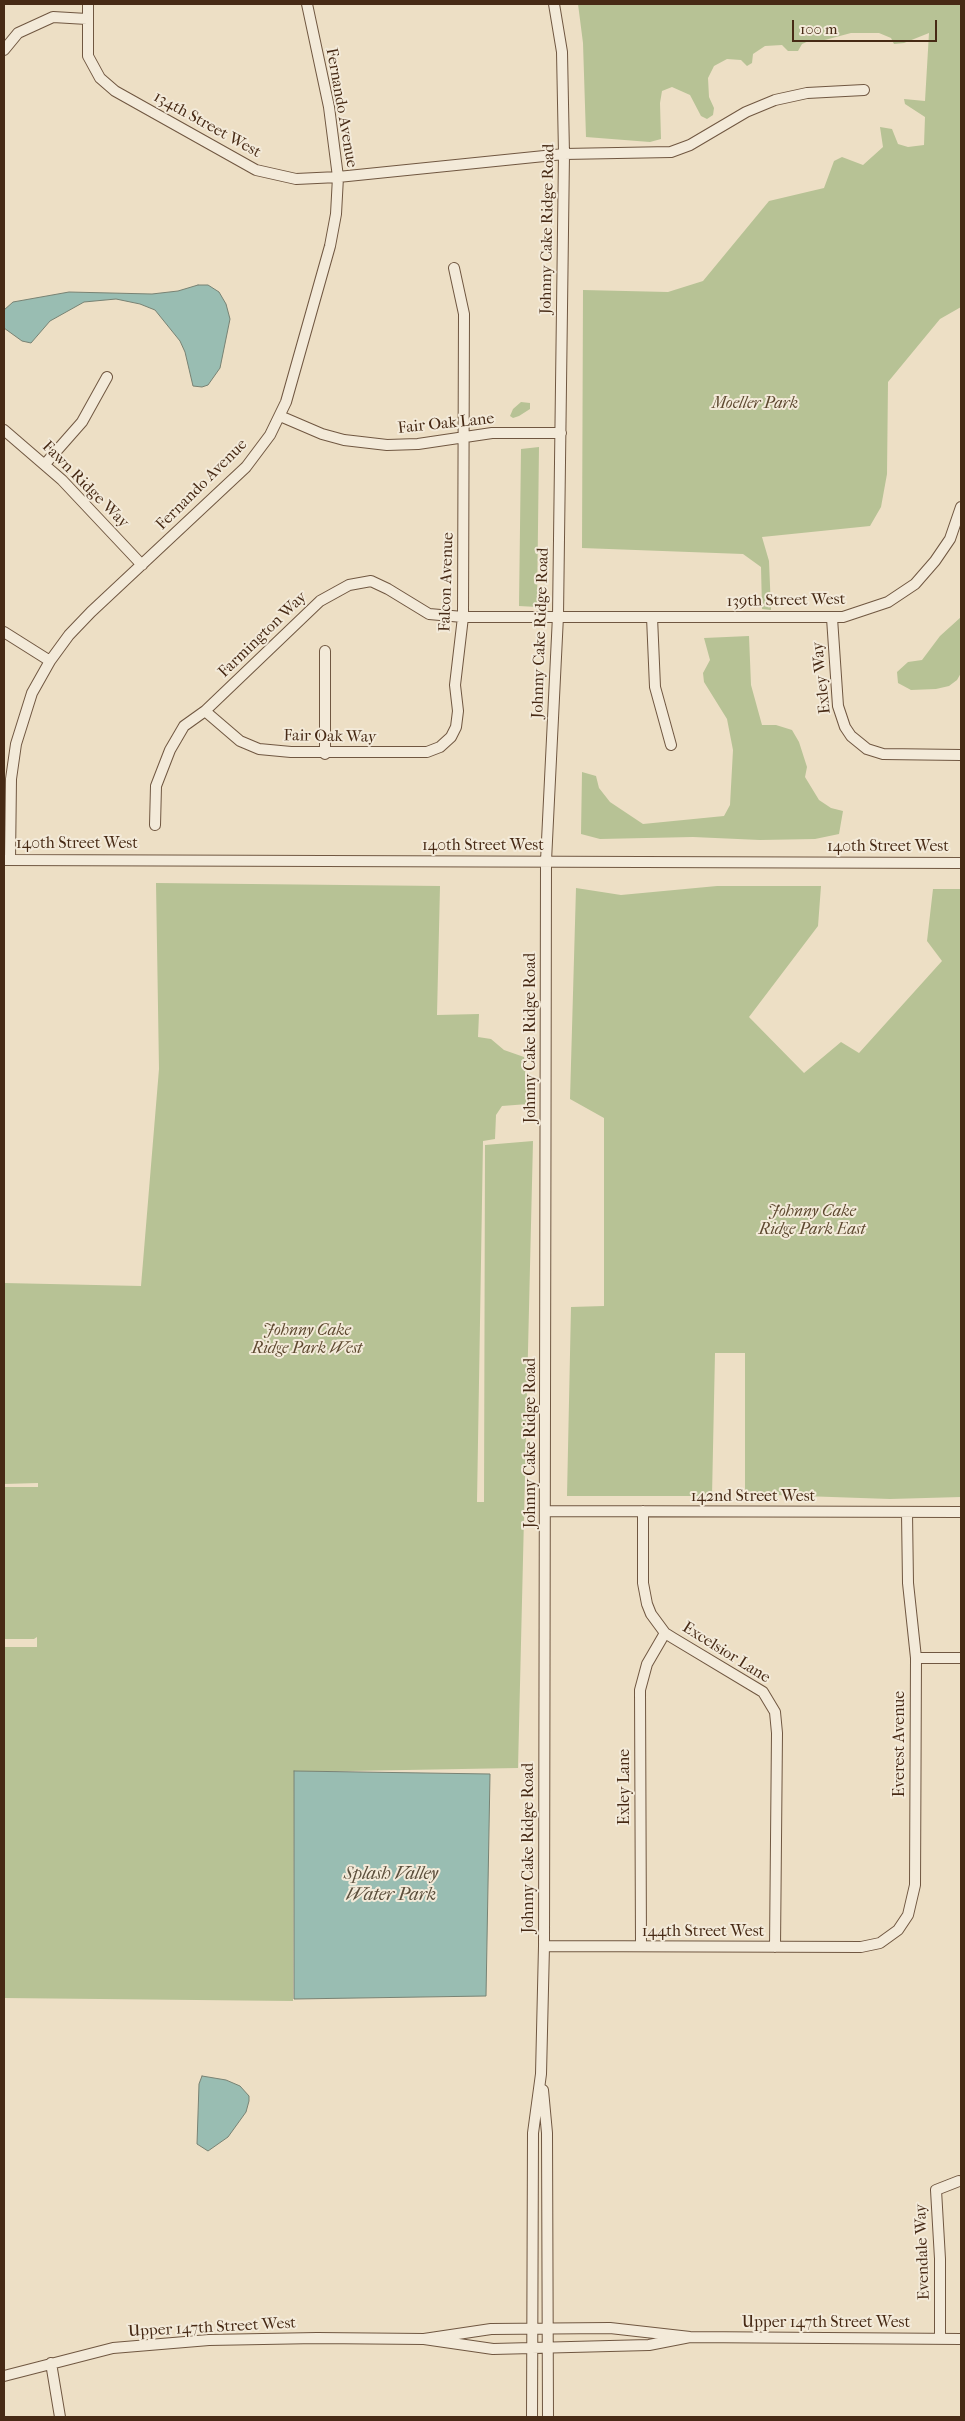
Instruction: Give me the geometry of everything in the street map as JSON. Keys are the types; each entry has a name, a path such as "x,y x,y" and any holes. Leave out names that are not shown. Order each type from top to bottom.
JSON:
{"street":[{"name":"134th Street West","path":"88,4 86,19 88,56 100,78 115,91 256,170 296,179 338,178 564,154 671,152 690,146 746,112 775,100 807,93 864,90"},
{"name":"Fernando Avenue","path":"7,860 11,779 16,744 32,694 50,661 80,623 246,467 270,435 280,416 291,387 330,246 336,214 338,178 329,107 307,4"},
{"name":"Johnny Cake Ridge Road","path":"532,2417 533,2133 541,2074 544,1946 546,861 558,616 564,154 562,52 554,4"},
{"path":"4,50 18,33 53,17 86,19"},
{"name":"Falcon Avenue","path":"454,268 464,314 462,617 455,685 458,711 456,727"},
{"path":"45,464 82,422 107,376"},
{"name":"Fair Oak Lane","path":"280,416 322,434 366,444 418,444 492,433 561,433"},
{"name":"Fawn Ridge Way","path":"4,430 45,464 142,565"},
{"name":"139th Street West","path":"558,616 832,618 876,608 902,595 915,584 935,561 950,539 961,507"},
{"name":"Farmington Way","path":"155,825 156,786 170,750 184,726 205,711 320,601 349,585 371,581 429,614 462,617 558,616"},
{"path":"652,617 655,687 671,745"},
{"name":"Exley Way","path":"832,618 838,706 845,727 851,736 867,749 883,754 961,755"},
{"path":"4,632 50,661"},
{"path":"325,754 326,651"},
{"name":"Fair Oak Way","path":"205,711 240,741 259,749 325,754 427,752 440,747 451,736 456,727"},
{"name":"140th Street West","path":"7,860 961,863"},
{"name":"142nd Street West","path":"545,1511 961,1512"},
{"name":"Excelsior Lane","path":"644,1511 644,1593 651,1614 665,1632 753,1685 768,1698 775,1712 777,1733 775,1947"},
{"name":"Everest Avenue","path":"861,1947 880,1943 894,1934 908,1915 914,1894 916,1658 908,1583 907,1513"},
{"name":"Exley Lane","path":"641,1946 640,1690 647,1664 665,1632"},
{"path":"916,1658 961,1658"},
{"name":"144th Street West","path":"544,1946 861,1947"},
{"name":"Johnny Cake Ridge Road","path":"541,2074 547,2133 548,2417"},
{"name":"Evendale Way","path":"940,2338 940,2259 936,2190 959,2181"},
{"name":"Upper 147th Street West","path":"424,2339 491,2329 610,2328 690,2337 961,2338"},
{"name":"Upper 147th Street West","path":"4,2376 113,2348 204,2341 317,2338 424,2339 493,2348 532,2344 648,2345 690,2337"},
{"path":"51,2364 60,2417"}],"green space":[{"name":"Moeller Park","path":"578,4 961,4 961,307 940,319 888,382 887,474 881,507 870,526 762,537 769,561 771,610 762,609 761,567 743,554 582,548 583,290 668,292 703,281 769,201 824,188 834,161 842,157 863,165 883,147 880,127 892,129 898,144 908,147 924,145 925,117 905,104 904,99 925,101 929,33 904,43 894,44 891,38 879,33 851,33 821,41 811,40 802,44 798,51 788,51 782,45 765,46 753,54 752,63 747,66 741,60 727,59 714,66 708,78 709,97 714,108 713,115 707,119 701,116 690,95 672,87 662,91 660,103 661,139 650,142 586,137 583,43"},
{"path":"521,402 530,403 530,409 513,418 510,416 513,409"},
{"path":"539,447 537,607 519,606 521,449"},
{"path":"961,617 961,673 957,680 949,686 936,689 911,690 898,683 897,672 908,662 922,660 940,636"},
{"path":"749,636 751,685 762,725 776,725 792,730 799,742 807,767 805,777 819,800 831,808 843,811 839,834 815,839 760,840 693,837 600,839 581,834 582,772 596,776 599,788 610,802 643,824 724,816 730,805 733,750 727,719 704,682 703,673 710,660 704,638"},
{"name":"Johnny Cake Ridge Park West","path":"156,883 440,886 437,1015 479,1014 478,1037 491,1039 504,1050 524,1057 528,1104 502,1106 496,1115 495,1139 483,1141 477,1502 484,1502 485,1145 533,1141 518,1768 294,1772 293,2001 4,1998 4,1647 37,1647 37,1637 34,1639 4,1639 4,1487 38,1487 38,1483 4,1484 4,1283 141,1286 159,1069"},
{"name":"Johnny Cake Ridge Park East","path":"717,886 821,886 818,926 749,1017 804,1073 841,1042 859,1053 942,961 927,941 933,889 961,889 961,1497 890,1499 745,1494 745,1353 715,1353 712,1496 567,1496 571,1307 604,1306 604,1118 570,1099 576,888 621,895"}],"water":[{"path":"198,285 208,285 219,292 226,304 230,319 220,368 208,385 202,387 193,386 185,352 180,341 155,310 140,304 116,299 84,302 50,321 31,343 22,341 4,328 4,310 13,302 69,292 152,294 178,291"},
{"name":"Splash Valley Water Park","path":"294,1771 490,1774 486,1996 294,1999"},
{"path":"202,2076 226,2080 240,2086 249,2096 246,2112 228,2137 208,2151 197,2144 199,2084"}]}
